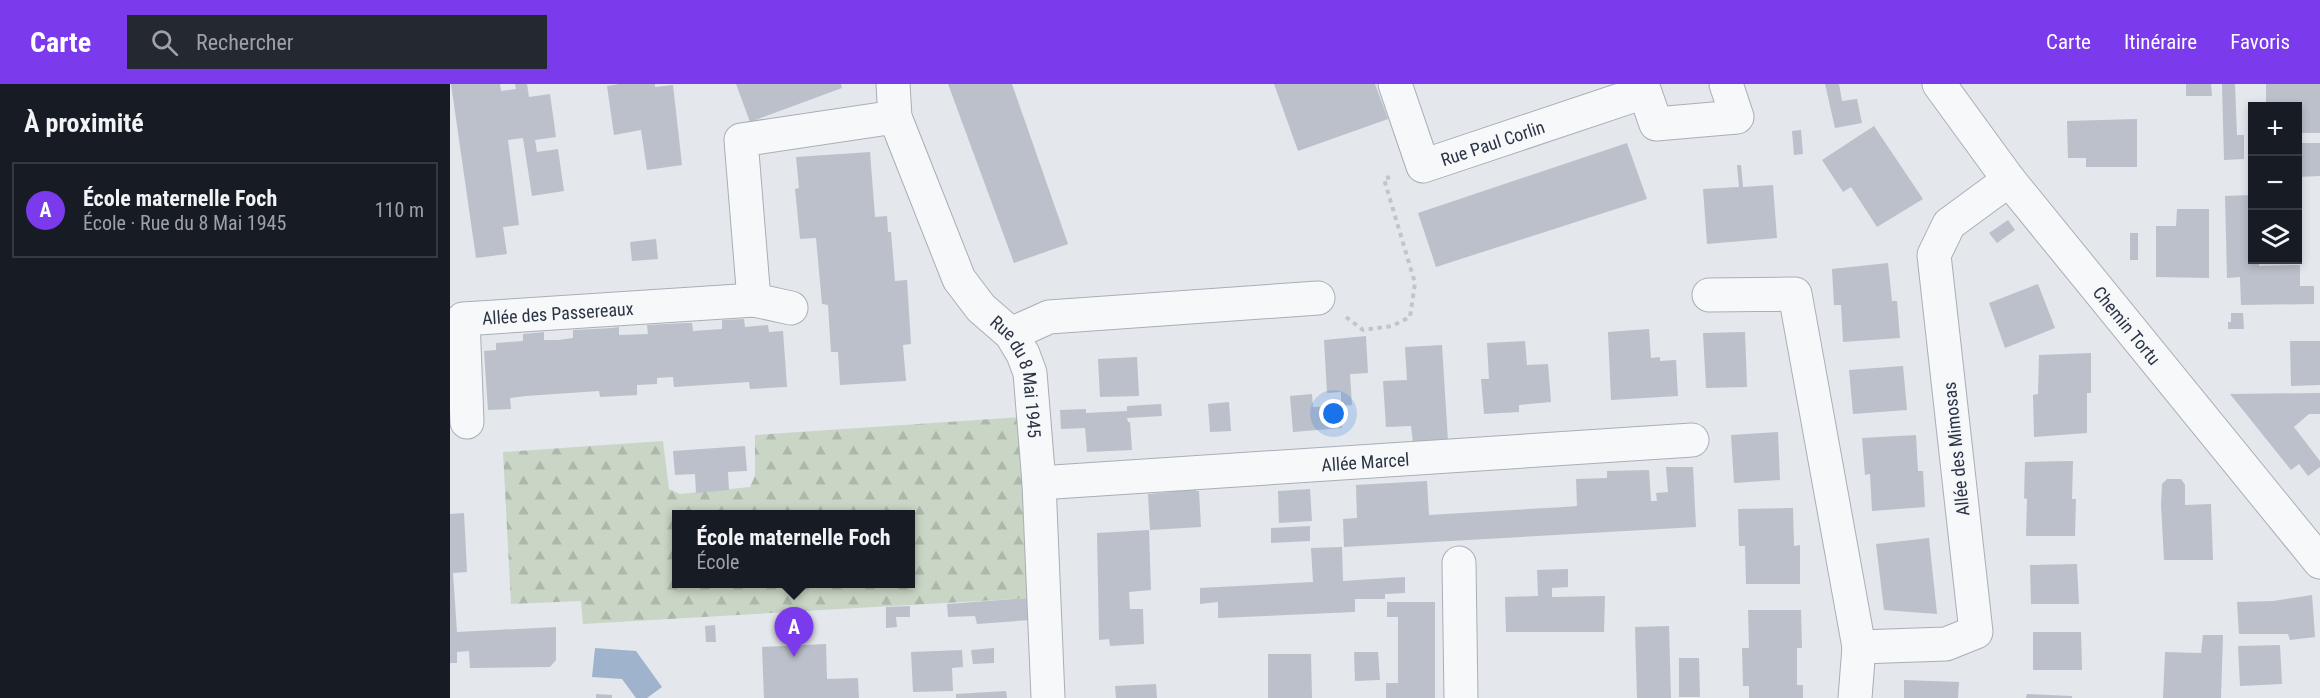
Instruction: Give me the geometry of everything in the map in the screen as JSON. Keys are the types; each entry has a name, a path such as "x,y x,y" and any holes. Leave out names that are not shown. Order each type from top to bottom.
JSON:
{"street":[{"name":"Rue du 8 Mai 1945","path":"893,84 895,117 959,279 981,308 1011,334 1023,354 1030,373 1039,483 1048,698"},
{"name":"Rue Paul Corlin","path":"1395,84 1423,166 1643,88 1656,124 1737,117 1726,84"},
{"name":"Chemin Tortu","path":"1939,84 2009,180 2320,562"},
{"path":"754,300 741,140 895,117"},
{"name":"Allée des Mimosas","path":"1859,647 1946,644 1976,632 1934,255 1949,224 2009,180"},
{"path":"1709,295 1795,294 1859,647 1855,698"},
{"path":"1011,334 1049,316 1318,298"},
{"name":"Allée des Passereaux","path":"467,422 463,319 754,300 791,308"},
{"name":"Allée Marcel","path":"1039,483 1692,440"},
{"path":"1459,562 1461,698"}],"path":[{"path":"1318,298 1364,330 1392,326 1410,317 1415,283 1384,179 1423,166"}],"green space":[{"path":"1023,417 1029,598 583,624 581,601 511,604 503,452 663,441 669,489 680,494 750,487 755,476 755,435"}],"water":[{"path":"595,648 636,651 662,687 647,698 636,698 622,679 592,677"}],"building":[{"path":"451,84 500,84 501,91 516,89 515,84 527,84 529,97 550,94 556,137 535,140 537,152 558,149 564,191 532,196 523,138 508,140 519,225 503,227 507,254 476,258"},
{"path":"655,84 655,87 673,85 682,165 647,170 641,130 614,135 607,86"},
{"path":"736,84 841,84 842,88 750,122"},
{"path":"948,84 1012,84 1068,244 1014,263"},
{"path":"1274,84 1375,84 1388,119 1298,151"},
{"path":"1825,84 1839,84 1842,101 1857,99 1862,123 1835,128"},
{"path":"2186,84 2211,84 2212,96 2186,96"},
{"path":"2222,84 2235,84 2237,135 2244,135 2244,159 2224,160"},
{"path":"2266,84 2320,84 2320,133 2302,133 2302,102 2266,102"},
{"path":"2137,119 2137,167 2086,167 2086,158 2068,158 2067,121"},
{"path":"1874,126 1923,199 1877,227 1851,187 1843,192 1822,160"},
{"path":"1801,130 1803,154 1794,155 1792,131"},
{"path":"1627,143 1647,199 1436,267 1418,213"},
{"path":"2302,143 2320,143 2320,176 2302,177"},
{"path":"870,152 875,217 887,216 888,232 891,232 895,281 907,280 911,344 903,345 906,381 840,385 838,352 831,352 828,305 822,304 816,238 800,239 795,189 799,188 796,157"},
{"path":"1737,165 1741,165 1743,187 1773,185 1777,238 1707,244 1703,189 1739,187"},
{"path":"2248,195 2248,264 2300,265 2300,286 2314,286 2314,304 2241,305 2240,277 2227,278 2225,196"},
{"path":"2177,209 2209,209 2209,278 2156,277 2156,226 2176,226"},
{"path":"2008,220 2015,230 1997,243 1989,233"},
{"path":"2130,233 2138,233 2138,260 2130,260"},
{"path":"656,239 658,259 632,261 630,242"},
{"path":"1888,263 1892,301 1897,301 1900,338 1843,342 1841,305 1834,305 1832,269"},
{"path":"2038,284 2055,328 2005,348 1989,303"},
{"path":"2231,313 2243,313 2244,329 2228,329"},
{"path":"744,319 745,327 768,325 769,332 783,331 787,387 750,389 749,382 674,387 673,377 657,378 657,384 637,385 637,395 600,397 599,391 526,396 510,398 511,409 488,410 484,351 496,350 496,343 523,341 523,334 544,332 544,340 558,340 573,338 573,330 619,327 619,335 648,334 647,325 692,323 693,331 722,329 722,320"},
{"path":"1649,329 1651,358 1660,357 1660,361 1676,360 1678,396 1611,400 1608,332"},
{"path":"1745,332 1747,387 1706,388 1703,333"},
{"path":"1366,336 1368,373 1350,374 1352,405 1341,406 1341,392 1327,393 1324,340"},
{"path":"1525,341 1527,365 1548,364 1551,402 1519,405 1519,412 1484,414 1481,379 1489,379 1487,343"},
{"path":"2290,341 2320,341 2320,385 2291,386"},
{"path":"1442,345 1448,441 1413,443 1411,426 1386,427 1383,381 1407,380 1405,347"},
{"path":"2091,353 2091,393 2087,393 2087,433 2034,437 2033,395 2038,394 2039,355"},
{"path":"1137,357 1139,396 1100,397 1098,359"},
{"path":"1903,366 1907,410 1853,414 1849,370"},
{"path":"2320,393 2320,414 2309,414 2294,427 2320,461 2320,467 2308,476 2299,464 2291,470 2230,394"},
{"path":"1312,394 1313,407 1341,406 1342,428 1293,432 1290,396"},
{"path":"1229,402 1231,431 1210,432 1208,404"},
{"path":"1161,404 1162,416 1127,418 1130,422 1132,450 1087,452 1085,428 1061,429 1060,410 1086,409 1086,413 1127,411 1127,406"},
{"path":"1778,432 1780,480 1734,483 1731,435"},
{"path":"1916,435 1918,471 1923,471 1925,507 1872,511 1870,474 1865,475 1862,438"},
{"path":"745,446 747,471 728,472 729,490 696,493 695,474 675,475 673,451"},
{"path":"2073,461 2072,499 2076,499 2075,536 2026,536 2025,462"},
{"path":"1666,467 1693,467 1696,527 1344,547 1343,519 1357,518 1356,485 1427,481 1429,515 1577,506 1576,479 1607,478 1607,471 1649,470 1651,501 1657,501 1656,493 1668,492"},
{"path":"1195,479 1196,491 1199,491 1201,527 1150,530 1148,494 1171,492 1171,480"},
{"path":"2167,479 2181,479 2185,485 2185,505 2211,504 2213,560 2164,560 2161,505 2162,484"},
{"path":"1310,489 1312,521 1279,523 1278,491"},
{"path":"1793,508 1794,546 1800,545 1800,584 1746,584 1745,546 1739,546 1738,509"},
{"path":"464,513 467,572 453,573 457,632 556,627 556,660 550,667 470,668 469,651 457,652 457,663 450,663 450,514"},
{"path":"1310,526 1310,541 1271,543 1271,528"},
{"path":"1149,530 1151,590 1129,592 1130,609 1143,609 1144,644 1110,646 1109,639 1099,640 1097,533"},
{"path":"1929,538 1937,614 1884,610 1876,544"},
{"path":"1342,547 1343,581 1405,577 1405,593 1385,594 1385,599 1355,599 1355,612 1218,618 1218,602 1200,604 1200,588 1313,582 1311,548"},
{"path":"2077,564 2079,604 2031,604 2030,565"},
{"path":"1568,569 1568,587 1552,588 1552,597 1605,596 1604,632 1506,632 1505,597 1538,596 1537,570"},
{"path":"2312,595 2315,637 2290,640 2288,634 2239,634 2237,602 2273,601"},
{"path":"1029,598 1030,620 977,624 975,616 948,617 947,604"},
{"path":"1387,602 1435,602 1435,698 1386,698 1386,683 1398,683 1398,617 1387,617"},
{"path":"910,606 910,617 896,617 897,627 886,628 886,607"},
{"path":"1748,610 1801,610 1802,648 1797,648 1797,685 1803,685 1803,698 1749,698 1749,686 1743,686 1742,648 1749,648"},
{"path":"715,625 716,642 706,642 705,626"},
{"path":"1669,626 1671,698 1637,698 1635,627"},
{"path":"2033,632 2081,632 2082,670 2033,670"},
{"path":"2203,635 2223,635 2221,698 2163,698 2165,652 2201,653"},
{"path":"826,644 827,679 858,678 859,698 764,698 762,647"},
{"path":"2280,645 2282,684 2240,686 2238,646"},
{"path":"994,648 994,663 973,664 971,650"},
{"path":"962,650 963,667 952,668 953,691 913,692 911,652"},
{"path":"1354,652 1378,652 1380,680 1355,681"},
{"path":"1268,654 1311,654 1312,698 1268,698"},
{"path":"1679,658 1699,658 1700,697 1679,697"},
{"path":"1904,680 1959,682 1958,698 1904,698"},
{"path":"1156,684 1157,698 1116,698 1115,686"},
{"path":"1006,691 1007,698 956,698 956,694"},
{"path":"596,694 612,695 612,698 596,698"},
{"path":"2027,694 2072,696 2072,698 2026,698"}],"place":[{"name":"École maternelle Foch","path":"794,657"}]}
